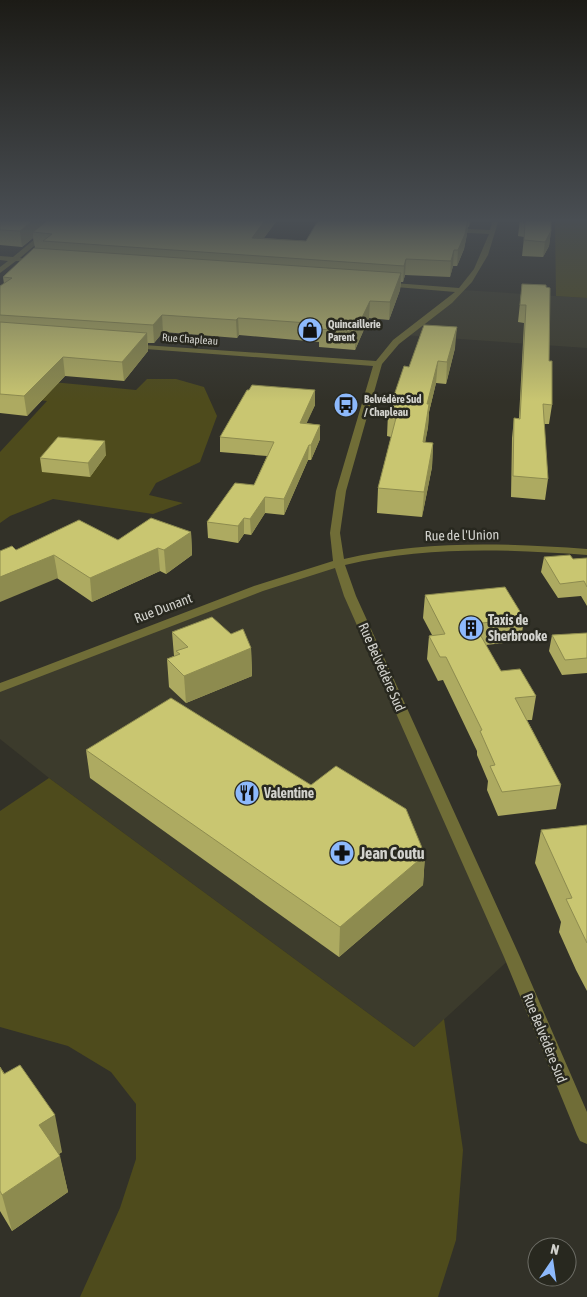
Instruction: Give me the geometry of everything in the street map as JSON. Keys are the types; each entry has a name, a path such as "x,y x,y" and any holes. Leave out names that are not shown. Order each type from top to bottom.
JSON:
{"street":[{"name":"Rue Belvédère Sud","path":"471,280 462,290 385,352 378,364 341,492 335,533 340,563 350,596 512,957 587,1135"},
{"path":"374,284 462,290"},
{"name":"Rue Chapleau","path":"119,345 378,364"},
{"name":"Rue de l'Union","path":"340,563 392,554 449,549 507,548 587,552"},
{"name":"Rue Dunant","path":"0,688 216,604 279,581 340,563"}],"shaded area":[{"path":"556,280 587,280 587,298 556,296"},
{"path":"462,290 587,298 587,348 404,335"},
{"path":"0,377 136,390 147,379 176,379 204,387 217,416 200,462 156,483 149,495 183,503 153,514 53,499 10,516 0,523 0,452 47,401 0,396"},
{"path":"339,563 512,957 414,1047 49,778 0,739 0,688"},
{"path":"49,778 414,1047 444,1019 463,1150 456,1240 438,1297 80,1297 120,1208 136,1159 136,1104 111,1072 68,1046 0,1027 0,811"}],"building":[{"path":"10,280 399,280 390,302 370,301 355,332 320,329 322,324 238,318 236,320 162,315 153,325 0,315 0,286"},
{"path":"522,284 546,285 546,287 550,288 549,361 552,361 552,405 543,404 548,479 513,476 514,418 520,419 526,305 520,305"},
{"path":"0,322 147,333 122,362 63,357 24,396 0,394"},
{"path":"424,325 457,327 447,362 438,361 427,404 429,404 423,442 433,443 424,492 378,488 397,414 388,413 404,366 409,367"},
{"path":"252,385 315,390 300,423 320,425 284,499 265,497 250,519 244,518 238,526 207,522 235,483 254,485 274,442 220,437 247,390"},
{"path":"58,437 105,441 88,463 40,458"},
{"path":"151,518 191,532 164,550 158,548 90,578 54,555 0,577 0,551 12,546 16,550 79,520 118,540"},
{"path":"570,555 573,559 587,558 587,587 584,581 560,584 544,557"},
{"path":"505,587 524,618 474,624 501,671 520,669 536,696 515,698 561,785 502,792 490,766 495,765 480,731 482,730 446,657 440,657 429,636 445,634 425,595"},
{"path":"212,617 231,634 243,629 251,648 184,676 167,659 180,654 176,651 188,647 172,632"},
{"path":"587,633 587,658 565,660 552,635"},
{"path":"171,698 311,785 336,766 406,809 425,855 340,927 86,750"},
{"path":"587,825 587,943 566,899 572,898 541,830"},
{"path":"20,1065 55,1115 39,1125 60,1156 2,1195 0,1191 0,1067 4,1074"}],"place":[{"name":"Quincaillerie Parent","path":"310,330"},
{"name":"Belvédère Sud / Chapleau","path":"346,405"},
{"name":"Taxis de Sherbrooke","path":"471,628"},
{"name":"Valentine","path":"247,793"},
{"name":"Jean Coutu","path":"342,853"}]}
